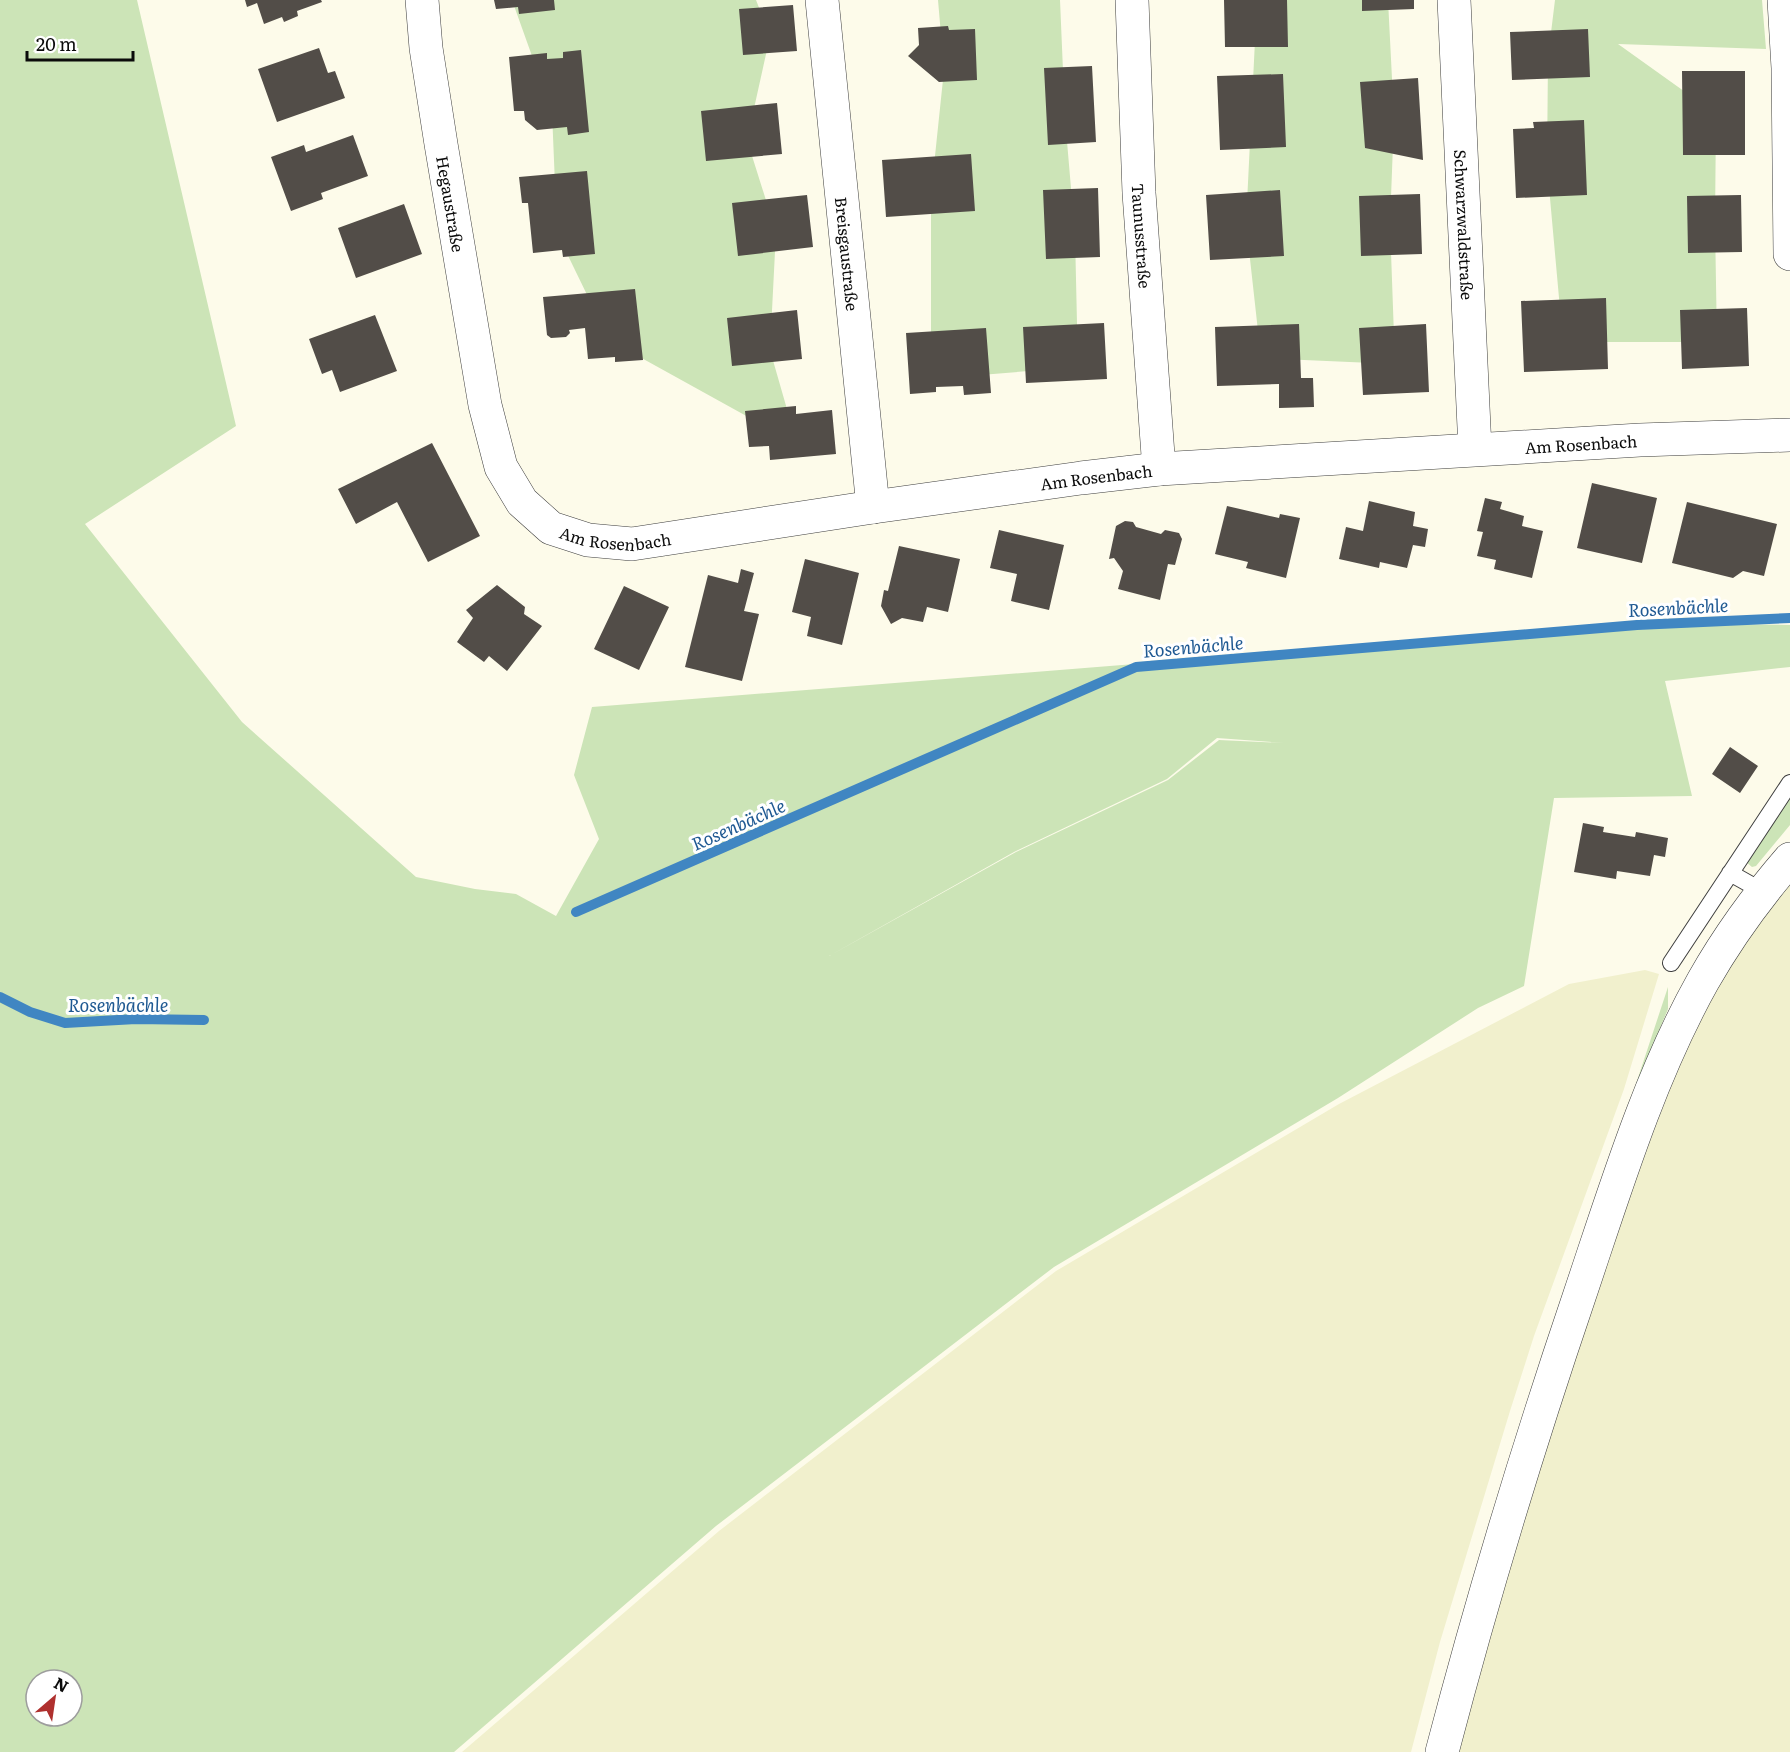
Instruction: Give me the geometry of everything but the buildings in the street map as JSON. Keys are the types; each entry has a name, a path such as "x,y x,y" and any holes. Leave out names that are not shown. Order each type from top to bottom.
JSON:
{"street":[{"name":"Hegaustraße","path":"422,0 426,48 485,405"},
{"name":"Breisgaustraße","path":"822,0 873,507"},
{"name":"Taunusstraße","path":"1132,0 1139,193 1159,469"},
{"name":"Schwarzwaldstraße","path":"1454,0 1475,449"},
{"path":"1784,0 1788,68 1790,254"},
{"name":"Am Rosenbach","path":"485,405 501,467 522,502 550,528 588,540 632,544 873,507 1159,469 1640,440 1790,435"},
{"path":"1442,1752 1469,1646 1515,1494 1570,1323 1635,1136 1666,1059 1703,981 1762,891 1790,859"}],"lane":[{"path":"1671,963 1790,783"},
{"path":"1730,873 1762,891"}],"green space":[{"path":"0,0 137,0 236,426 85,524 242,722 416,877 475,889 516,894 556,916 599,839 574,775 592,707 1652,623 1790,625 1790,667 1665,681 1692,796 1554,798 1524,986 1478,1008 1338,1098 1054,1267 716,1526 454,1752 0,1752","holes":["1217,738 1285,743 1219,740 1168,780 1016,852 829,956 1014,852 1167,779"]},
{"path":"512,0 756,0 770,36 747,140 776,232 770,350 797,444 609,340 557,233 552,112"},
{"path":"938,0 1060,0 1065,118 1075,235 1078,367 931,379 931,194 944,70"},
{"path":"1257,0 1388,0 1394,118 1390,224 1395,364 1261,358 1246,223"},
{"path":"1555,0 1762,0 1766,49 1618,44 1716,114 1717,342 1563,342 1547,165 1548,57"},
{"path":"1790,798 1790,825 1756,866 1752,867 1746,862 1747,855"},
{"path":"1790,881 1790,1752 1457,1752 1481,1651 1574,1349 1650,1141 1700,1019 1739,951"},
{"path":"1645,970 1659,974 1624,1089 1534,1336 1510,1411 1440,1642 1411,1752 462,1752 719,1531 1056,1271 1339,1104 1569,984"},
{"path":"1668,987 1668,1009 1632,1096"}],"waterway":[{"name":"Rosenbächle","path":"576,912 1136,667 1637,625 1790,618"},
{"name":"Rosenbächle","path":"0,997 30,1012 65,1023 136,1019 204,1020"}]}
